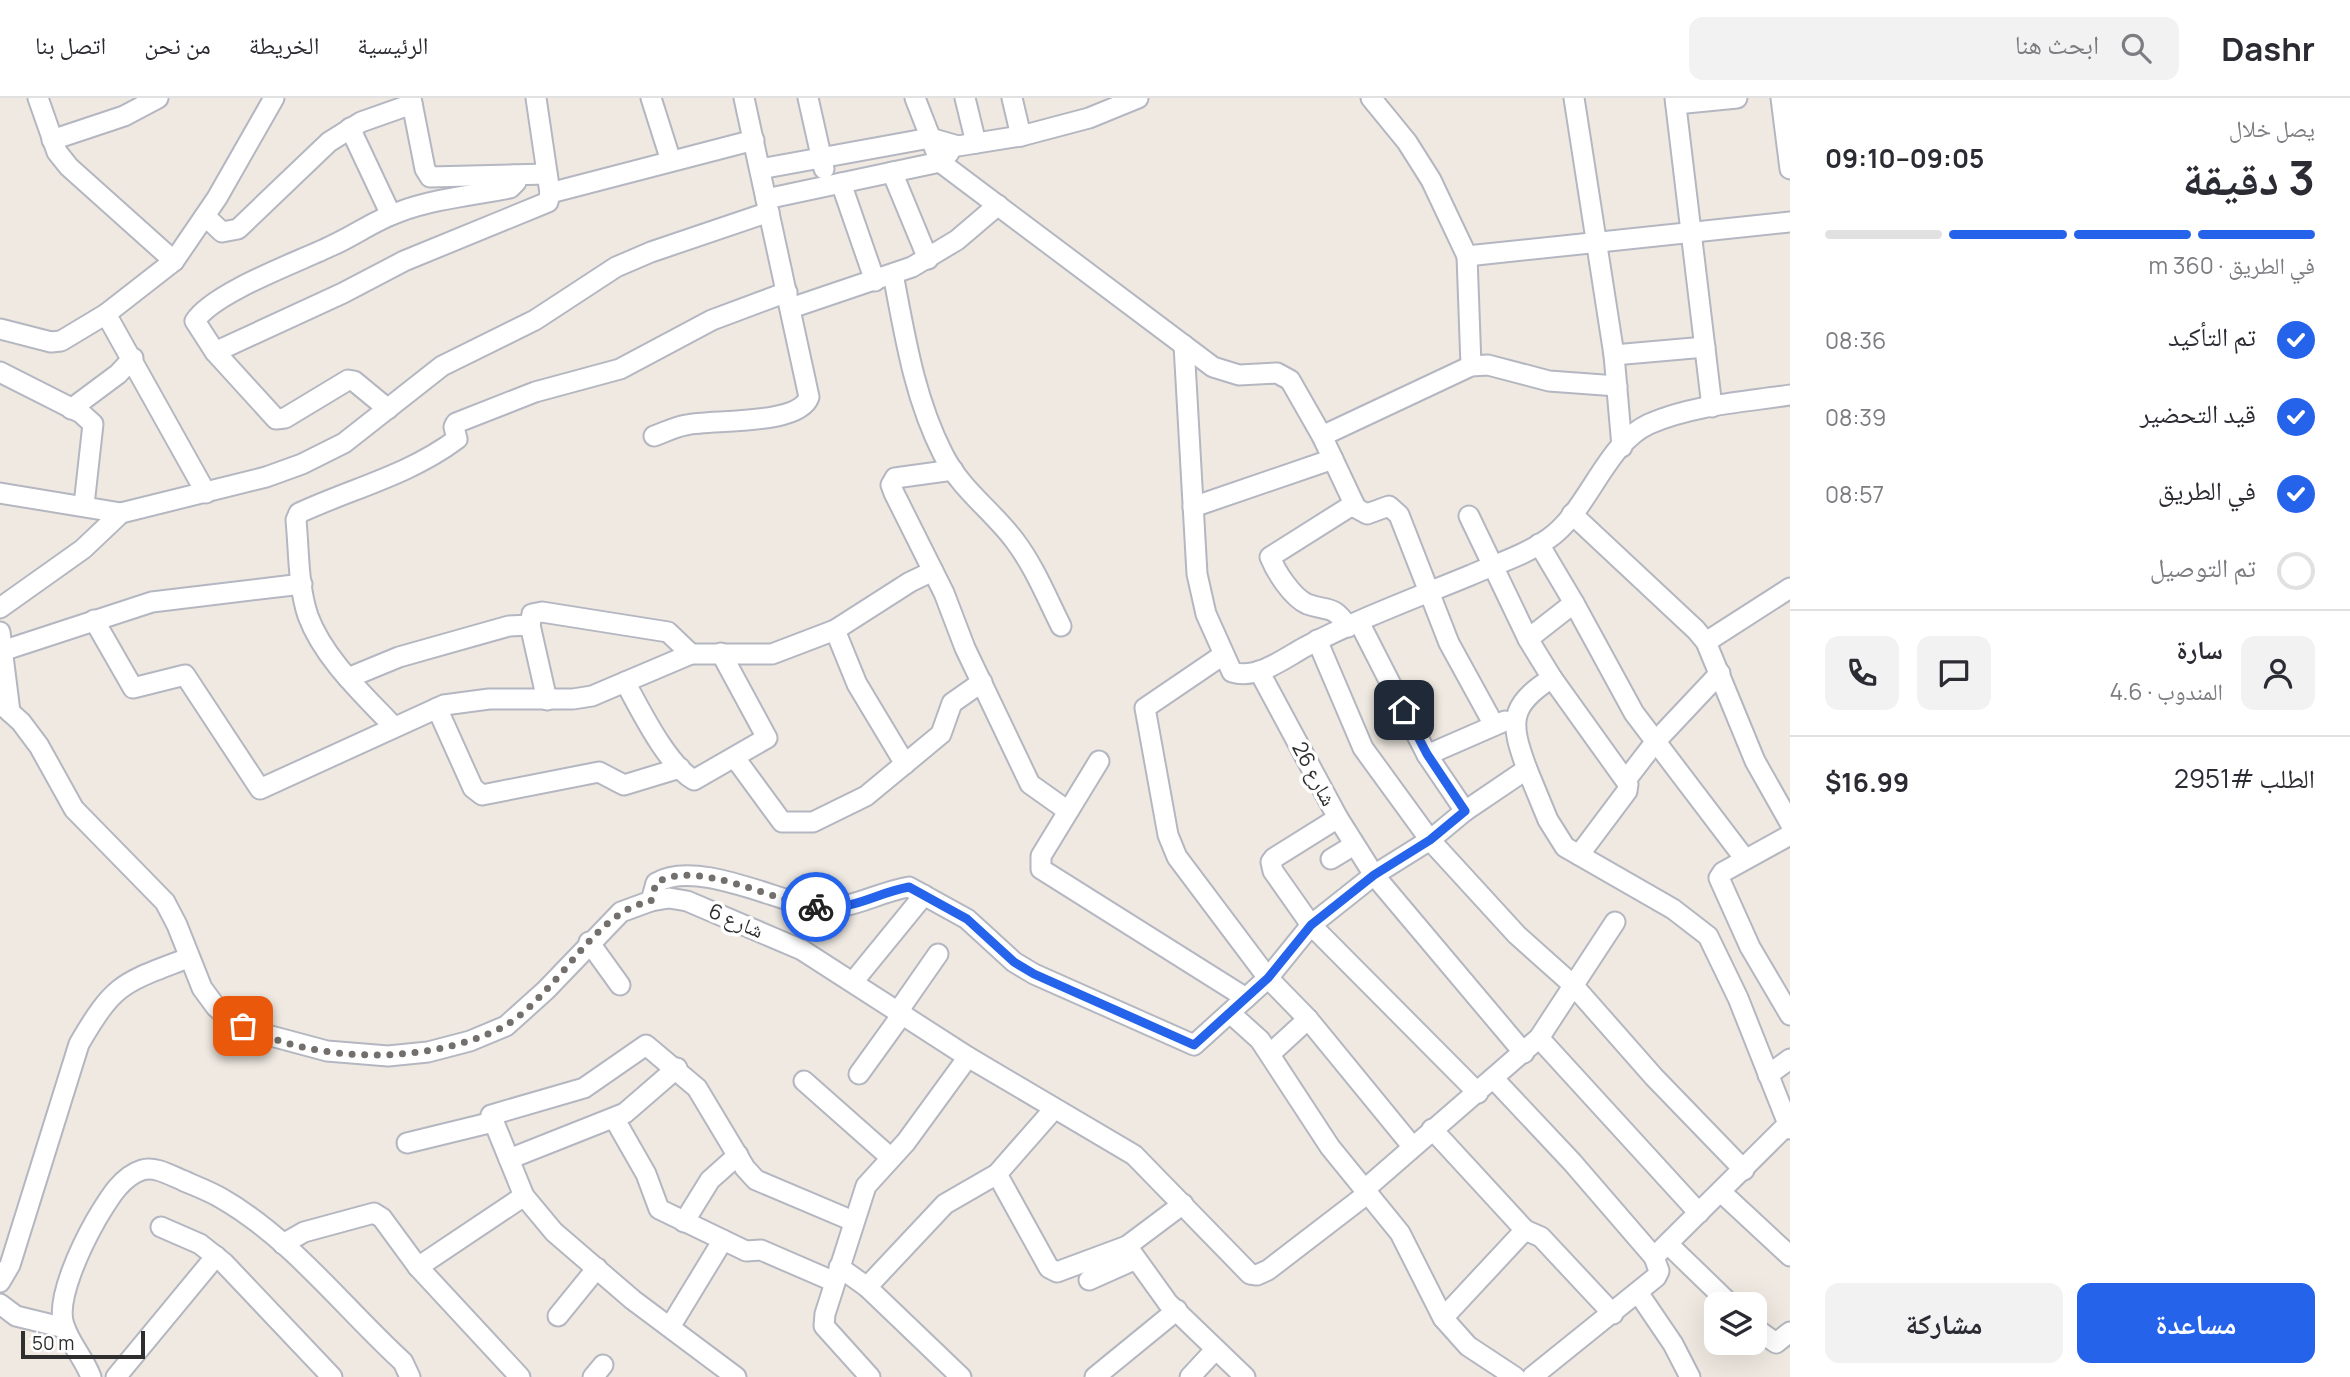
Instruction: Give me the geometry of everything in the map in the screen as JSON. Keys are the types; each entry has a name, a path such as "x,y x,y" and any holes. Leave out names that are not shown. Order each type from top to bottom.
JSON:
{"street":[{"path":"38,98 52,140 69,167 174,261"},
{"path":"0,329 51,342 61,341 106,314 174,261 205,216 274,98"},
{"path":"215,352 404,261 546,203 549,183 536,98"},
{"path":"652,98 671,162"},
{"path":"654,436 684,425 762,420 808,402 809,389 744,98"},
{"path":"808,98 821,158 884,277 922,404 953,470 979,504 1016,542 1061,626"},
{"path":"915,98 940,162 1184,345 1226,373 1284,375 1322,436 1354,504 1362,514 1389,506 1399,515 1463,673 1494,725"},
{"path":"965,98 967,144"},
{"path":"1012,98 1021,136"},
{"path":"1371,98 1407,142 1431,180 1467,256 1471,366"},
{"path":"1574,98 1614,355 1622,447"},
{"path":"1712,407 1675,101 1737,98"},
{"path":"1781,98 1790,169"},
{"path":"52,140 151,100"},
{"path":"760,169 930,138 967,144 1021,136 1089,118 1128,100"},
{"path":"205,216 222,232 238,229 329,142 350,128 412,101 425,169 430,177 515,175 549,183 671,162 754,140"},
{"path":"350,128 391,215"},
{"path":"0,492 121,513 240,485 302,464 344,443 442,366 536,320 616,267 768,205 834,184 940,162 967,144"},
{"path":"892,172 928,259"},
{"path":"388,409 354,381 348,380 285,418 276,419 215,352 195,321 206,310 262,276 328,248 391,215 510,188 516,182 515,175"},
{"path":"394,727 348,678 319,638 308,616 296,520 299,513 407,469 431,456 457,439 454,427 456,423 536,393 620,369 712,320 884,277 928,259 957,240 998,205"},
{"path":"1467,256 1790,222"},
{"path":"106,314 133,358 206,493"},
{"path":"1184,345 1198,574 1206,614 1223,655 1232,672 1242,675 1259,671 1317,640 1491,566 1549,538 1572,514 1622,447 1649,424 1712,407 1790,396"},
{"path":"1614,355 1706,347"},
{"path":"71,409 118,374 133,358"},
{"path":"1322,436 1471,366 1488,365 1549,381 1617,386"},
{"path":"0,372 89,418 94,431 84,505"},
{"path":"1193,507 1333,459"},
{"path":"953,470 901,477 891,485 1030,784 1068,811"},
{"path":"1354,504 1270,557 1295,595 1309,604 1333,609 1353,624 1427,754 1465,811"},
{"path":"0,608 83,549 121,513"},
{"path":"1572,514 1706,642 1755,761 1790,823"},
{"path":"1469,516 1528,639 1552,678 1626,780 1627,791 1579,855"},
{"path":"1539,544 1634,713 1745,859"},
{"path":"94,620 133,688 185,675 260,789 437,708 489,699 547,700 592,696 691,654 772,654 835,631 910,582 933,571"},
{"path":"302,584 152,602 94,620 1,642 5,708 39,746 75,808 165,902 202,988 216,1007 230,1019 256,1032 327,1051 388,1056 428,1052 470,1041 506,1026 546,990 589,942 621,912 651,901 656,883 679,876 708,878 812,907 839,909 909,887 967,919 1014,962 1034,974 1191,1045 1199,1042 1268,978 1311,925 1374,875 1430,840 1465,811 1527,769"},
{"path":"1706,642 1790,588"},
{"path":"1528,639 1574,603"},
{"path":"547,700 530,625 532,614 542,612 656,629 677,637 691,654"},
{"path":"348,678 399,657 509,626 530,625"},
{"path":"835,631 857,684 905,764"},
{"path":"1317,640 1363,748 1430,840 1517,934 1573,985 1654,1077 1744,1170"},
{"path":"625,682 646,720 680,768 694,779 767,738 721,653"},
{"path":"1223,655 1147,705 1144,713 1168,835 1177,857 1268,978 1308,1019 1412,1146"},
{"name":"شارع 26","path":"1259,671 1338,818 1374,875 1524,1053"},
{"path":"1626,780 1656,741 1720,673"},
{"path":"1532,1377 1639,1293 1658,1274 1661,1251 1789,1125 1733,986 1708,936 1673,909 1579,855 1557,836 1527,769 1515,733 1521,702 1552,678"},
{"path":"735,758 776,817 786,823 813,822 853,803 942,734 948,711 957,697 982,682"},
{"path":"437,708 473,788 482,795 599,772 624,785 680,768"},
{"path":"1427,754 1516,717"},
{"path":"1099,761 1041,856 1041,869 1246,998"},
{"path":"1338,818 1271,862 1273,871 1311,925 1478,1093"},
{"path":"1790,835 1723,872 1719,878 1750,947 1790,1016"},
{"path":"1331,859 1354,845"},
{"path":"853,982 924,895"},
{"name":"شارع 6","path":"651,901 669,898 687,901 802,950 1054,1110 1134,1154 1250,1274 1257,1275 1366,1192"},
{"path":"1366,1192 1412,1146 1478,1093 1538,1038 1615,922"},
{"path":"589,942 620,985"},
{"path":"859,1074 938,954"},
{"path":"0,1282 10,1265 79,1044 121,986 188,958"},
{"path":"1230,1013 1260,1040 1315,1126 1400,1234 1443,1318 1468,1346 1515,1377"},
{"path":"1270,1054 1308,1019"},
{"path":"1538,1038 1699,1213"},
{"path":"736,1377 554,1232 524,1196 493,1122 493,1115 584,1088 643,1045 677,1068 706,1098 738,1155 756,1180 853,1221"},
{"path":"870,1377 824,1326 823,1320 853,1221 866,1186 891,1158 968,1057"},
{"path":"1768,1075 1790,1059"},
{"path":"509,1159 614,1118 634,1106 677,1068"},
{"path":"1494,1079 1661,1251 1714,1292"},
{"path":"804,1081 891,1158"},
{"path":"867,1287 945,1204 997,1174 1054,1110"},
{"path":"614,1118 646,1174 659,1209 749,1251 761,1250 837,1274 867,1287 961,1377"},
{"path":"407,1143 493,1122"},
{"path":"1432,1129 1525,1230 1536,1232 1612,1314"},
{"path":"684,1222 710,1180 738,1155"},
{"path":"91,1377 62,1318 78,1252 120,1186 127,1178 144,1170 161,1171 221,1198 284,1244 403,1362 410,1377"},
{"path":"997,1174 1053,1271 1130,1253"},
{"path":"1721,1192 1790,1256"},
{"path":"418,1267 524,1196"},
{"path":"1089,1280 1130,1253 1183,1204"},
{"path":"284,1244 304,1232 374,1213 382,1218 418,1267 520,1377"},
{"path":"161,1227 200,1244 216,1256 332,1377"},
{"path":"1443,1318 1525,1230"},
{"path":"670,1327 723,1240"},
{"path":"1130,1253 1177,1310 1245,1377"},
{"path":"116,1377 216,1256"},
{"path":"558,1316 597,1268"},
{"path":"1639,1293 1673,1344 1689,1377"},
{"path":"0,1304 16,1316 65,1328"},
{"path":"1095,1377 1177,1310"},
{"path":"1767,1337 1776,1343 1790,1332"},
{"path":"1190,1377 1215,1350"}],"way so far":[{"path":"243,1026 327,1051 388,1056 428,1052 470,1041 506,1026 546,990 589,942 621,912 651,901 656,883 669,877 708,878 816,907"}],"route":[{"path":"816,907 839,909 909,887 967,919 1014,962 1034,974 1194,1045 1268,978 1311,925 1374,875 1430,840 1465,811 1427,754 1404,710"}]}
